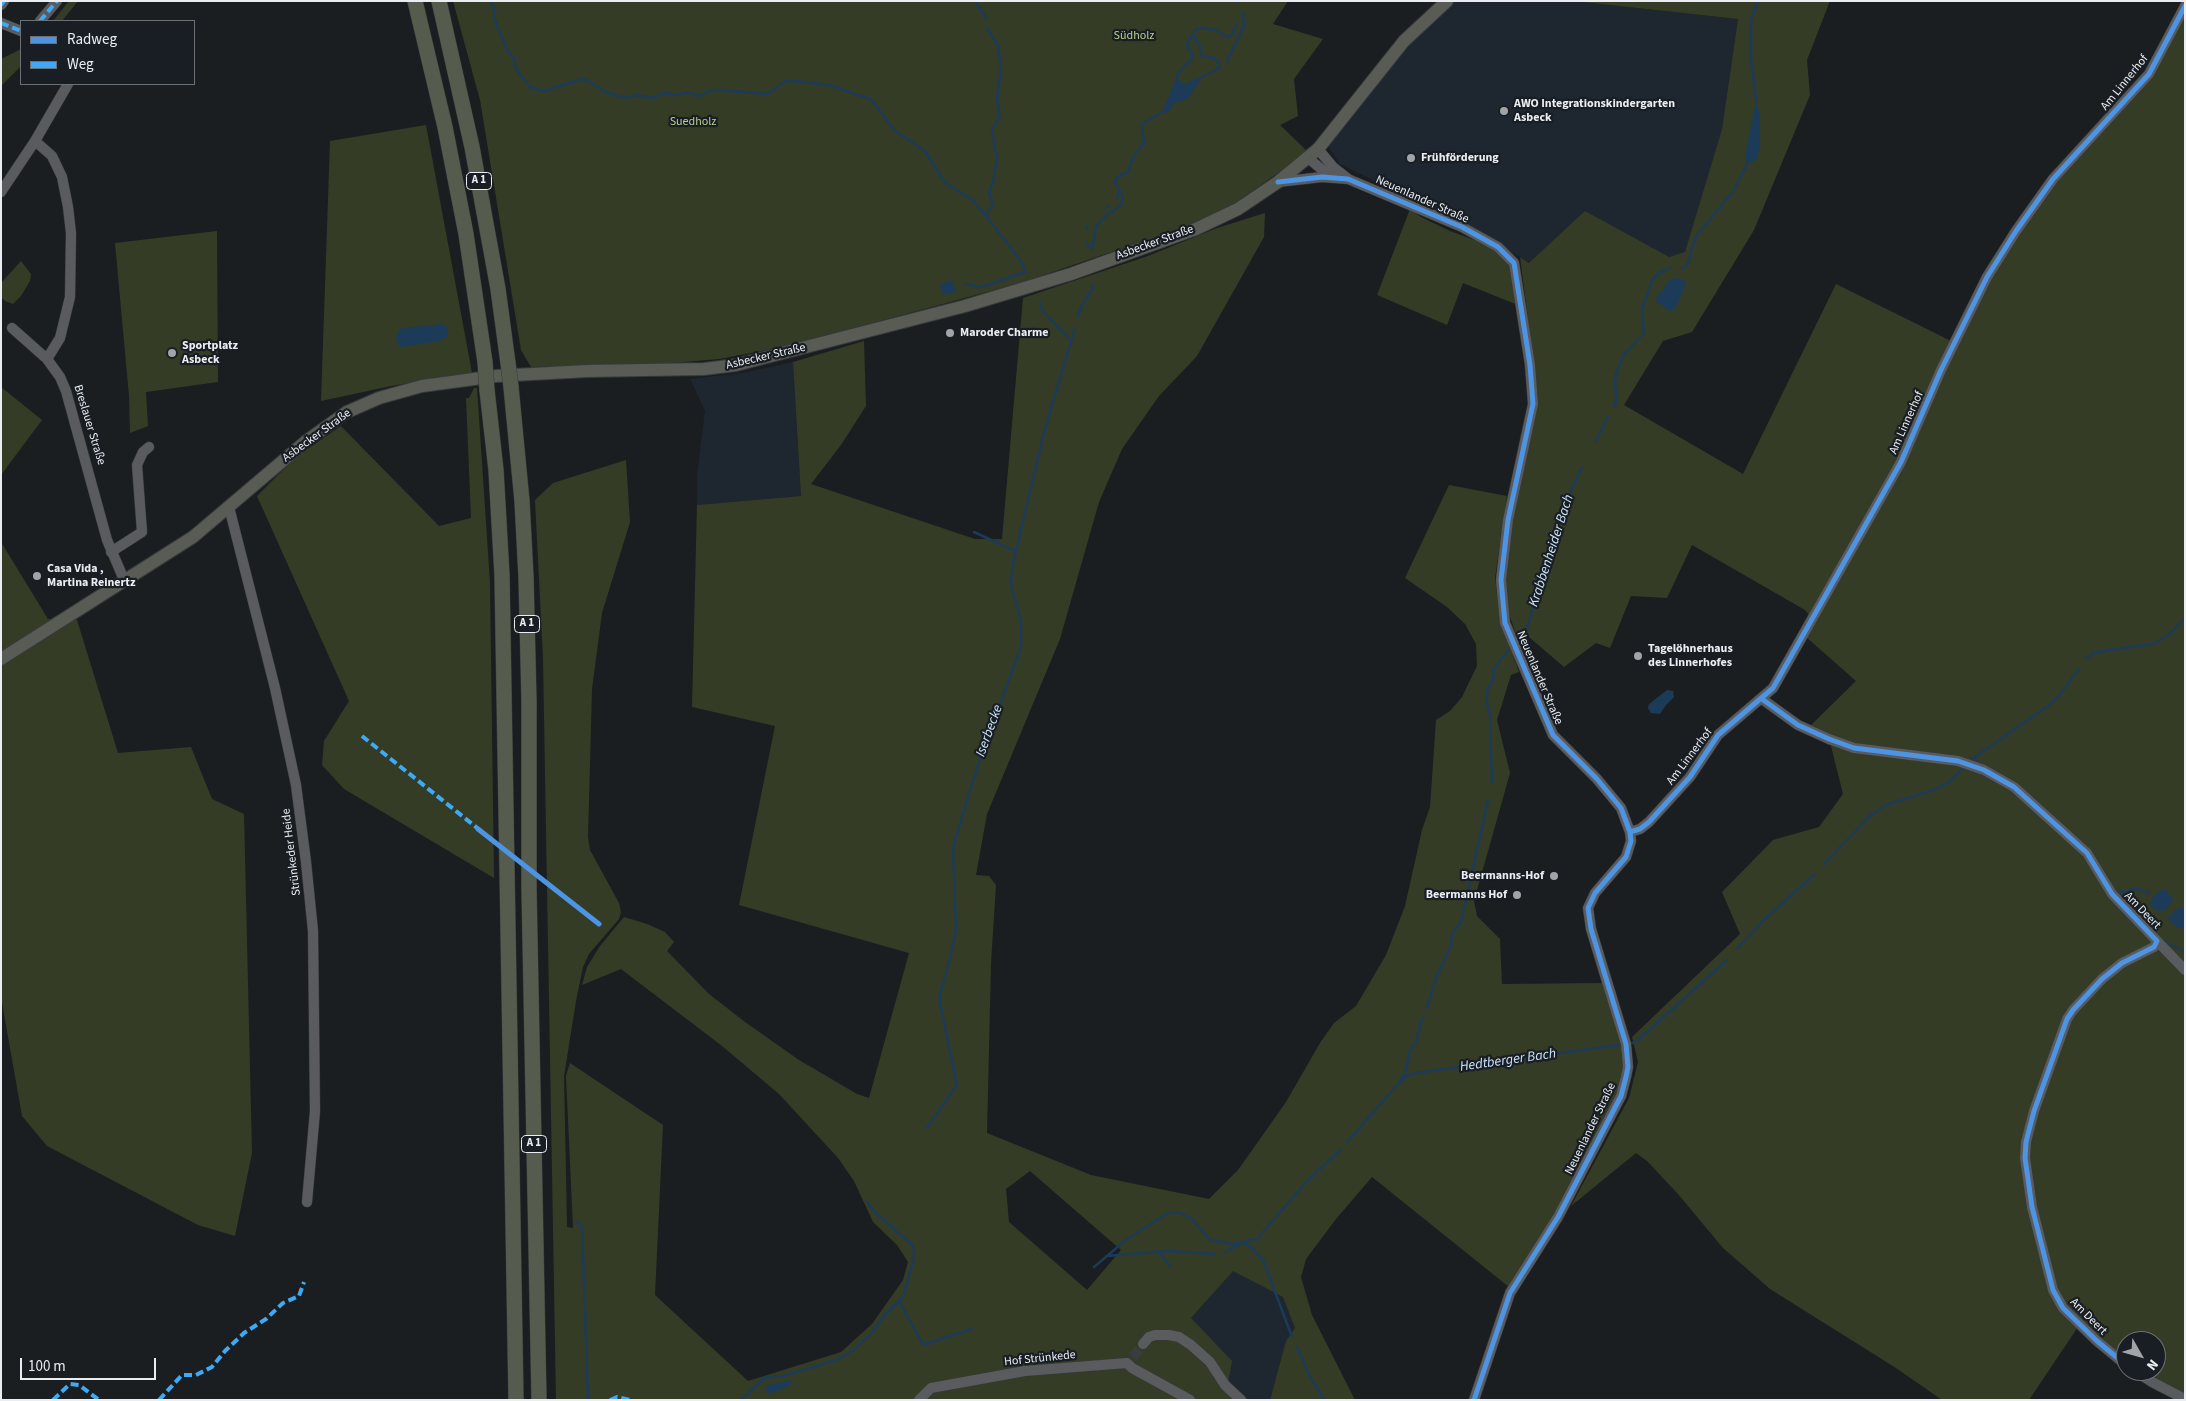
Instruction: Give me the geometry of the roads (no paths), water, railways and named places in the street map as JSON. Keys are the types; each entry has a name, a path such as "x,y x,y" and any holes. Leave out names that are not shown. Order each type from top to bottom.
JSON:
{"highway":[{"name":"A 1","path":"415,1 466,234 485,362 496,470 502,575 508,846 516,1400"},
{"name":"A 1","path":"439,1 472,147 498,290 511,387 522,501 529,701 529,888 540,1400"}],"main road":[{"name":"Asbecker Straße","path":"1,659 126,582 193,537 305,442 347,412 379,398 422,386 496,376 587,371 704,369 736,365 966,306 1071,274 1196,229 1238,209 1278,182 1308,158 1404,40 1447,1"}],"street":[{"path":"1,4 4,1"},
{"path":"41,20 57,1"},
{"name":"Am Linnerhof","path":"1630,832 1640,829 1649,822 1690,778 1718,735 1773,688 1901,462 1941,370 1987,277 2016,231 2053,179 2149,74 2185,6"},
{"path":"1,24 20,32"},
{"path":"1,192 35,141 67,85"},
{"path":"35,141 52,156 62,178 71,233 70,297 60,338 47,360"},
{"name":"Neuenlander Straße","path":"1318,148 1333,167 1348,179 1462,227 1498,247 1514,263 1530,365 1533,404 1507,528 1501,580 1505,623 1553,736 1579,760 1621,808 1630,832 1631,841 1626,857 1595,893 1588,908 1591,929 1626,1044 1628,1067 1621,1096 1558,1218 1510,1293 1474,1400"},
{"path":"1308,158 1331,177"},
{"name":"Neuenlander Straße","path":"1278,182 1331,177 1348,179"},
{"name":"Breslauer Straße","path":"12,328 47,360 60,377 66,391 111,552 126,582"},
{"path":"111,552 142,532 137,464 143,452 149,447"},
{"name":"Strünkeder Heide","path":"230,507 275,688 296,785 306,862 313,931 315,1094 307,1202"},
{"name":"Am Deert","path":"1762,699 1798,725 1854,748 1958,762 1984,770 2014,787 2087,853 2112,894 2185,970"},
{"name":"Am Deert","path":"2116,1356 2097,1341 2063,1308 2053,1290 2032,1207 2026,1166 2026,1142 2034,1111 2067,1019 2102,979 2122,963 2154,947 2157,941"},
{"path":"1143,1344 1149,1337 1169,1335 1191,1344 1210,1362 1224,1385 1241,1400"},
{"name":"Hof Strünkede","path":"919,1400 931,1388 1016,1373 1130,1360 1132,1368 1190,1400"},
{"path":"2150,1381 2185,1399"}],"water":[{"path":"1198,77 1202,77 1189,97 1183,101 1175,102 1168,113 1162,112 1176,79 1186,84"},
{"path":"1756,101 1760,115 1760,146 1756,160 1747,164 1745,156"},
{"path":"1675,278 1682,279 1686,283 1675,309 1670,311 1657,302 1656,298 1670,280"},
{"path":"952,280 956,292 943,295 940,284"},
{"path":"442,324 447,327 448,336 440,341 400,347 396,341 397,334 402,328"},
{"path":"1667,690 1673,691 1674,697 1660,714 1651,713 1648,708 1649,704"},
{"path":"2161,890 2166,890 2173,899 2166,910 2160,911 2154,909 2150,903 2153,897"},
{"path":"2179,907 2185,911 2185,929 2178,928 2168,917"},
{"path":"790,1380 792,1383 789,1386 769,1394 765,1389 768,1385"}],"waterway":[{"path":"490,1 493,5 495,20 506,48 514,59 516,69 530,87 544,91 582,79 587,80 605,92 625,98 637,95 651,98 665,93 678,95 687,92 699,96 709,91 720,90 768,94 785,81 796,81 830,85 872,100 894,130 925,151 945,183 973,200 1012,249 1023,265 1025,272 981,287 966,284"},
{"path":"975,1 987,19"},
{"name":"Krabbenheider Bach","path":"1756,101 1751,60 1751,20 1758,1"},
{"name":"Iserbecke","path":"1227,61 1244,26 1243,13"},
{"path":"1176,79 1179,72 1192,59 1187,43 1196,30 1202,28 1215,30 1228,37 1233,33 1237,24"},
{"path":"986,214 993,205 989,193 994,178 997,158 992,130 1000,116 997,100 1001,68 998,45 987,28"},
{"path":"1192,34 1199,44 1202,56 1214,58 1219,63 1219,68 1202,77"},
{"name":"Iserbecke","path":"1092,249 1096,227 1100,221 1121,205 1123,196 1115,182 1117,177 1128,172 1134,155 1144,144 1142,124 1162,112"},
{"name":"Krabbenheider Bach","path":"1682,268 1687,265 1696,236 1733,192 1747,164"},
{"name":"Iserbecke","path":"1117,198 1120,191"},
{"path":"1086,242 1088,246 1091,246"},
{"name":"Krabbenheider Bach","path":"1614,407 1616,402 1615,377 1624,354 1644,333 1642,309 1653,279 1659,273 1670,268"},
{"name":"Iserbecke","path":"1078,316 1093,285"},
{"path":"1040,302 1042,310 1071,341"},
{"name":"Iserbecke","path":"927,1128 957,1085 939,998 956,929 953,847 979,762 1021,647 1021,621 1011,585 1013,564 1044,432 1075,328"},
{"name":"Krabbenheider Bach","path":"1596,441 1608,416"},
{"name":"Krabbenheider Bach","path":"1525,635 1564,505 1582,467"},
{"path":"974,532 1015,551"},
{"name":"Hedtberger Bach","path":"2086,659 2093,653 2153,644 2169,635 2185,618"},
{"name":"Krabbenheider Bach","path":"1492,783 1490,715 1487,703 1487,690 1493,680 1494,668 1508,651"},
{"name":"Hedtberger Bach","path":"1998,773 1972,759 2048,706 2058,697 2079,669"},
{"name":"Hedtberger Bach","path":"1824,864 1870,816 1885,805 1934,790 1949,782 1962,769"},
{"name":"Krabbenheider Bach","path":"1427,1008 1436,978 1451,946 1452,934 1461,922 1488,800"},
{"name":"Hedtberger Bach","path":"1737,949 1764,920 1815,874"},
{"path":"2115,891 2121,893 2137,888 2149,893"},
{"path":"2163,941 2185,952"},
{"name":"Hedtberger Bach","path":"1632,1043 1638,1040 1727,960"},
{"name":"Krabbenheider Bach","path":"1347,1142 1400,1082 1424,1016"},
{"name":"Hedtberger Bach","path":"1400,1082 1408,1075 1416,1073 1619,1045"},
{"name":"Krabbenheider Bach","path":"1094,1267 1127,1239 1168,1213 1178,1212 1192,1219 1210,1240 1234,1244 1257,1239 1308,1180 1340,1150"},
{"name":"Iserbecke","path":"867,1202 874,1211 912,1245 914,1250 914,1257 904,1295 899,1301"},
{"path":"577,1222 582,1226 588,1400"},
{"path":"1225,1252 1244,1242 1263,1260 1292,1337"},
{"path":"1107,1256 1168,1251 1215,1254"},
{"path":"1159,1252 1170,1266"},
{"name":"Krabbenheider Bach","path":"741,1400 764,1378 783,1376 839,1359 856,1348 869,1336 885,1315 899,1301 922,1343 926,1344 972,1329"},
{"path":"1297,1347 1309,1374 1324,1400"}],"tunnel":[{"path":"1133,1357 1143,1344"}],"place":[{"name":"AWO Integrationskindergarten Asbeck","path":"1504,111"},
{"name":"Frühförderung","path":"1411,158"},
{"name":"Maroder Charme","path":"950,333"},
{"name":"Sportplatz Asbeck","path":"172,353"},
{"name":"Casa Vida , Martina Reinertz","path":"37,576"},
{"name":"Tagelöhnerhaus des Linnerhofes","path":"1638,656"},
{"name":"Beermanns-Hof","path":"1554,876"},
{"name":"Beermanns Hof","path":"1517,895"}],"park label":[{"name":"Südholz","path":"1134,36"},
{"name":"Suedholz","path":"693,122"}]}
